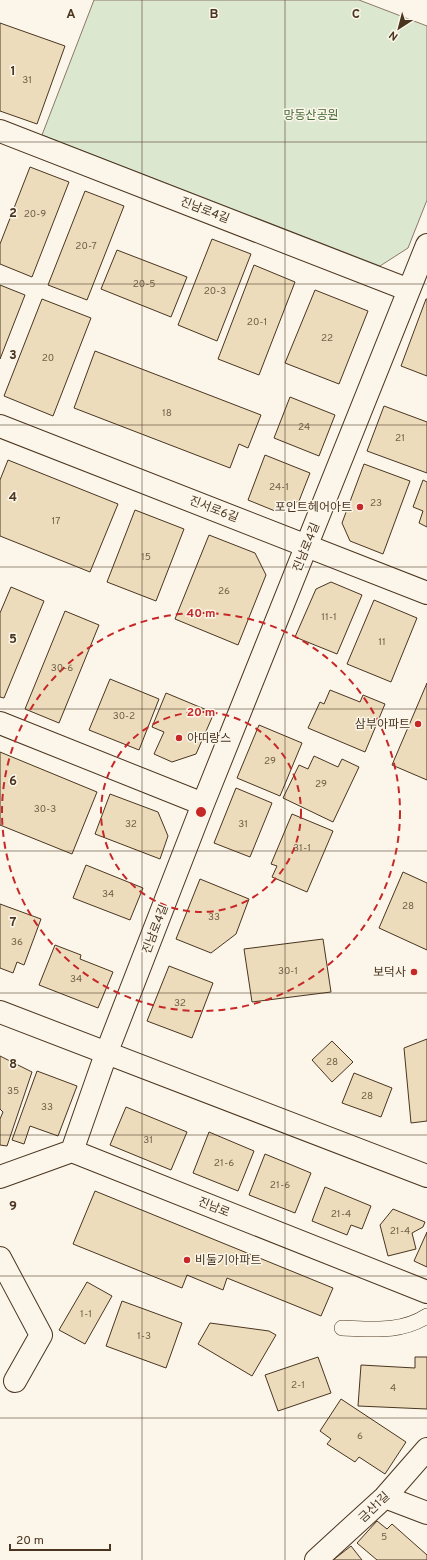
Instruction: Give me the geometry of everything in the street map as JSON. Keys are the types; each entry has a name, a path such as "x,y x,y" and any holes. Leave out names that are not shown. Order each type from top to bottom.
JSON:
{"street":[{"name":"진남로4길","path":"0,131 409,290"},
{"name":"진남로4길","path":"72,1151 106,1054 203,804 427,245"},
{"name":"진서로6길","path":"0,426 427,593"},
{"path":"0,723 203,804"},
{"path":"0,1012 106,1054 427,1176"},
{"path":"0,1177 72,1151"},
{"name":"진남로","path":"72,1151 427,1292"},
{"path":"0,1258 41,1335 15,1382"},
{"name":"금산1길","path":"316,1560 385,1497 427,1450"},
{"path":"385,1497 427,1513"}],"lane":[{"path":"342,1328 394,1329 417,1323 427,1316"}],"green space":[{"name":"망동산공원","path":"94,0 359,0 427,26 427,200 408,248 380,266 42,135"}],"building":[{"path":"0,23 65,46 37,124 0,111"},
{"path":"30,167 69,182 32,277 0,264 0,244"},
{"path":"85,191 124,206 87,300 48,285"},
{"path":"212,239 251,254 217,341 178,325"},
{"path":"117,250 187,277 171,317 101,289"},
{"path":"254,265 295,282 259,375 218,359"},
{"path":"0,285 25,295 0,359"},
{"path":"315,290 368,311 339,384 285,363"},
{"path":"42,299 91,318 53,416 4,396"},
{"path":"427,299 427,376 401,366"},
{"path":"95,351 261,415 248,448 239,444 230,468 74,408"},
{"path":"290,397 335,415 319,456 274,438"},
{"path":"384,406 427,422 427,473 367,451"},
{"path":"265,455 310,473 299,501 275,511 248,500"},
{"path":"8,460 118,504 90,572 0,536 0,480"},
{"path":"364,464 410,481 383,554 350,541 342,523"},
{"path":"423,480 427,482 427,527 419,523 423,511 413,507"},
{"path":"135,510 184,529 156,601 107,582"},
{"path":"209,535 255,553 266,575 238,645 175,619"},
{"path":"331,582 362,595 337,654 295,637 316,589"},
{"path":"11,587 44,601 4,698 0,697 0,613"},
{"path":"374,600 417,618 391,682 347,664"},
{"path":"65,611 99,625 59,723 25,709"},
{"path":"110,679 159,699 139,750 89,730"},
{"name":"삼부아파트","path":"427,683 427,780 392,765"},
{"path":"330,690 360,702 363,695 385,704 365,752 308,728 320,702 324,704"},
{"path":"166,693 214,713 196,754 172,762 154,754 164,732 152,727"},
{"path":"259,725 302,743 280,796 237,778"},
{"path":"0,752 97,792 72,854 0,825"},
{"path":"314,756 338,767 342,759 359,767 333,822 283,798 299,765 308,769"},
{"path":"236,788 272,803 250,857 214,843"},
{"path":"110,794 158,812 168,836 160,859 95,834"},
{"path":"292,814 333,831 307,892 272,877 277,866 271,864"},
{"path":"86,865 143,888 130,920 73,898"},
{"path":"403,872 427,883 427,950 379,928"},
{"path":"200,879 249,899 236,934 211,953 176,939"},
{"path":"0,904 41,919 24,965 17,962 13,973 0,968"},
{"path":"323,939 331,992 252,1002 244,949"},
{"path":"55,945 81,955 80,959 113,972 98,1008 39,985"},
{"path":"169,966 213,983 192,1038 147,1021"},
{"path":"427,1039 427,1121 411,1123 404,1048"},
{"path":"332,1041 353,1062 332,1082 312,1060"},
{"path":"0,1056 32,1072 7,1146 0,1145 0,1119 3,1112 0,1109"},
{"path":"37,1071 77,1086 58,1136 30,1126 24,1144 12,1140"},
{"path":"354,1073 392,1088 381,1117 342,1103"},
{"path":"126,1107 187,1132 171,1170 110,1145"},
{"path":"209,1132 254,1151 238,1191 193,1173"},
{"path":"265,1154 311,1173 295,1213 249,1195"},
{"path":"325,1187 371,1206 362,1229 351,1225 347,1235 312,1221"},
{"name":"비둘기아파트","path":"95,1191 333,1288 321,1316 227,1278 223,1290 187,1275 182,1288 73,1244"},
{"path":"393,1209 425,1222 423,1227 412,1233 416,1249 388,1256 380,1225"},
{"path":"427,1232 427,1267 414,1261"},
{"path":"87,1282 112,1296 85,1344 59,1330"},
{"path":"122,1301 182,1323 166,1368 106,1346"},
{"path":"210,1323 269,1331 276,1335 252,1376 198,1344"},
{"path":"318,1357 331,1393 278,1411 265,1375"},
{"path":"415,1357 427,1357 427,1409 358,1406 361,1365 415,1368"},
{"path":"341,1399 406,1442 385,1474 359,1457 355,1462 327,1444 331,1439 320,1431"},
{"path":"377,1521 387,1529 392,1524 427,1555 427,1560 377,1560 357,1543"},
{"path":"351,1546 362,1560 333,1560"}],"place":[{"name":"포인트헤어아트","path":"360,507"},
{"name":"삼부아파트","path":"418,724"},
{"name":"아띠랑스","path":"179,738"},
{"name":"보덕사","path":"414,972"},
{"name":"비둘기아파트","path":"187,1260"}]}
